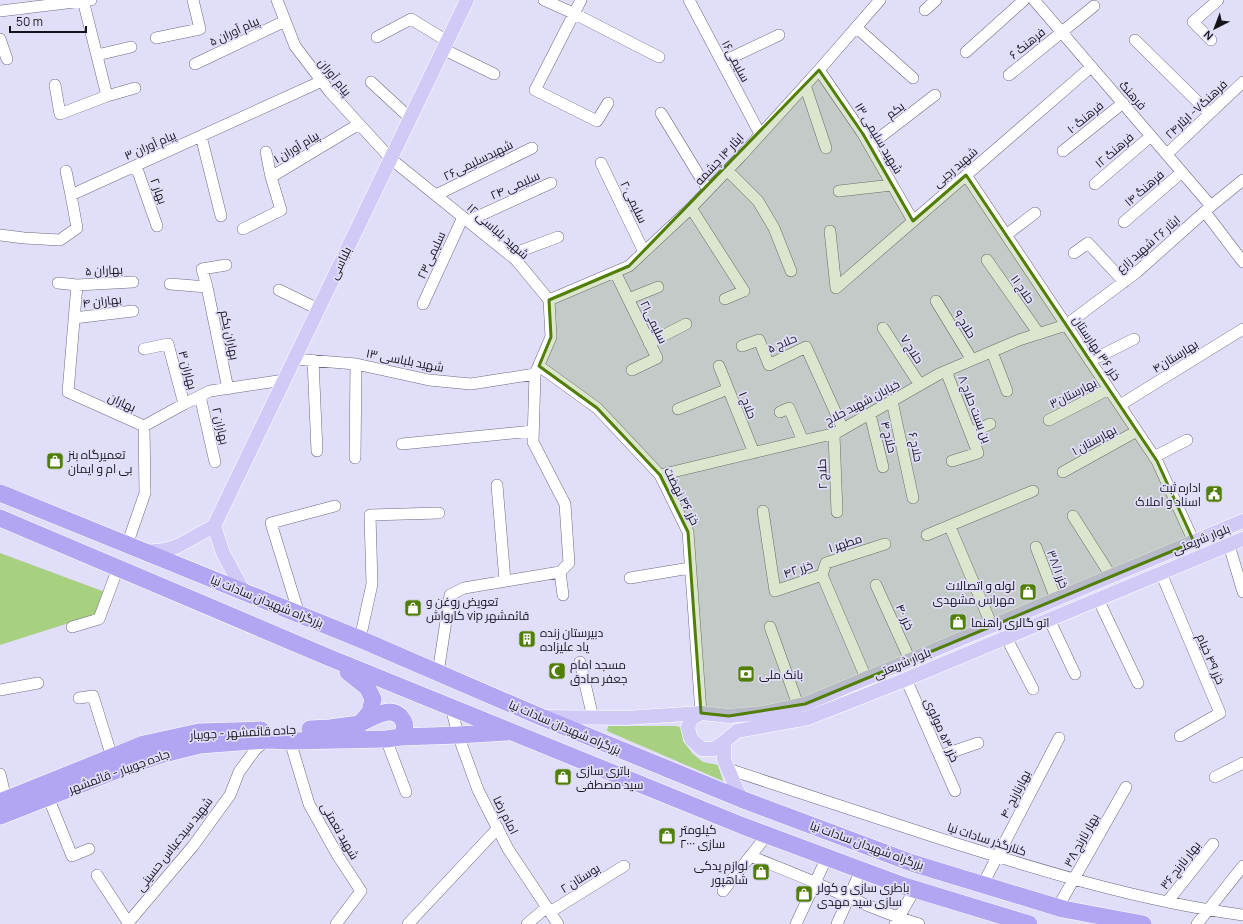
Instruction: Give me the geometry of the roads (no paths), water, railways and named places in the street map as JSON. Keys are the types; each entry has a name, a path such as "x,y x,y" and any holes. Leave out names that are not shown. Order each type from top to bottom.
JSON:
{"highway":[{"name":"بزرگراه شهیدان سادات نیا","path":"0,493 360,639 541,717 741,799 912,862 1058,907 1143,924"},
{"name":"بزرگراه شهیدان سادات نیا","path":"0,518 330,658 767,835 915,890 1029,924"},
{"path":"330,658 367,687 373,699 370,712 360,724"},
{"name":"جاده قائمشهر - جویبار","path":"3,801 144,744 199,732 330,728 360,724 387,711 394,712 405,722 404,730 393,738"},
{"name":"جاده جویبار - قائمشهر","path":"0,816 160,755 200,745 266,740 290,741 393,738 511,732"}],"main road":[{"name":"بلباسی","path":"214,526 467,0"},
{"name":"بلوار شریعتی","path":"541,717 625,718 701,713 729,716 805,704 1243,521"},
{"path":"145,552 165,550 178,546 214,526 223,552 244,592"},
{"name":"بلوار شریعتی","path":"701,713 691,719 688,728 691,739 702,749 714,749 737,730 808,718 906,679 1243,539"},
{"path":"724,742 724,760 741,799"}],"street":[{"path":"0,11 86,0 107,96"},
{"path":"156,38 200,29 193,0"},
{"name":"پیام آوران","path":"277,0 295,46 330,92 391,159"},
{"path":"544,0 573,13 659,57"},
{"path":"581,0 573,13 535,90 597,121 608,103"},
{"name":"سلیمی۱۶","path":"689,0 760,134"},
{"name":"ایثار ۱۴ چشمه","path":"549,300 630,266 691,208 727,170 857,28 880,0"},
{"path":"925,10 936,0"},
{"path":"966,52 1032,0"},
{"name":"فرهنگ","path":"1032,0 1062,32 1182,172 1243,262"},
{"path":"1211,40 1193,22 1218,0"},
{"name":"فرهنگ ۶","path":"1009,75 1094,6"},
{"path":"376,37 411,19 445,45 494,74"},
{"name":"پیام آوران ۵","path":"194,64 285,21"},
{"path":"857,28 913,78"},
{"path":"722,62 779,35"},
{"path":"0,39 6,59"},
{"path":"1135,40 1209,113"},
{"path":"97,55 131,47"},
{"name":"شهید رجبی","path":"830,231 836,288 1092,67"},
{"name":"شهید سلیمی ۱۳","path":"819,70 870,145 913,221"},
{"name":"پیام آوران ۳","path":"71,195 322,81"},
{"path":"371,82 410,118"},
{"name":"فرهنگ۷- ایثار۲۴","path":"1167,154 1243,82"},
{"path":"55,85 60,114 107,96 135,88"},
{"path":"805,85 826,148"},
{"name":"یکم","path":"870,145 935,95"},
{"name":"فرهنگ ۱۰","path":"1063,151 1123,103"},
{"path":"661,114 708,190"},
{"name":"پیام آوران ۱","path":"243,229 281,210 271,177 359,124"},
{"path":"201,136 221,216"},
{"name":"فرهنگ ۱۲","path":"1095,184 1151,136"},
{"name":"شهیدسلیمی۲۶","path":"436,195 532,148"},
{"path":"266,152 271,177"},
{"name":"شهید بلباسی ١٢","path":"391,159 516,260 549,300"},
{"name":"سلیمی۲۰","path":"601,163 644,252"},
{"name":"بهار ۲","path":"136,166 157,226"},
{"path":"727,170 758,201 774,228 791,271"},
{"path":"0,235 60,240 77,228 66,171"},
{"name":"فرهنگ ۱۴","path":"1124,222 1182,172"},
{"name":"خزر ۳۶ بهارستان","path":"966,175 1154,457 1194,542"},
{"name":"ایثار ۲۶ شهید زارع","path":"1066,325 1138,272 1208,209 1243,180"},
{"name":"سلیمی ۲۴","path":"465,219 551,183"},
{"path":"839,190 892,185"},
{"path":"691,208 744,291 725,299"},
{"path":"1006,235 1035,213"},
{"name":"سلیمی۲۳","path":"423,304 465,219"},
{"path":"510,255 558,237"},
{"path":"1074,252 1088,243 1124,282"},
{"name":"حلاج ۱۱","path":"987,260 1039,334"},
{"name":"بهاران یکم","path":"226,266 202,269 228,388"},
{"name":"سلیمی۲۱","path":"615,272 657,358 632,370"},
{"name":"بهاران ۵","path":"77,285 133,282"},
{"path":"58,283 77,285"},
{"path":"170,284 207,287"},
{"name":"بهاران","path":"77,285 68,392 144,426 210,391 284,380"},
{"path":"628,299 658,287"},
{"path":"280,290 318,309"},
{"path":"438,673 450,595 464,588 560,572 569,563 565,504 533,442 537,370 551,337 549,300"},
{"name":"حلاج ۹","path":"936,301 972,360"},
{"name":"بهاران ۴","path":"74,318 133,311"},
{"path":"649,343 686,324"},
{"name":"خیابان شهید حلاج","path":"660,475 838,432 946,371 1020,340 1066,325"},
{"name":"حلاج ۷","path":"883,328 920,385"},
{"name":"بهارستان۴","path":"1120,405 1243,329"},
{"path":"1090,361 1134,339"},
{"name":"حلاج ۵","path":"742,346 759,340 768,365 806,347 838,432"},
{"name":"بهاران ۳","path":"144,349 168,344 184,404"},
{"path":"992,352 1007,391"},
{"name":"شهید بلباسی ١٣","path":"294,359 356,364 429,380 471,384 537,370"},
{"path":"313,360 317,451"},
{"path":"355,458 356,364"},
{"name":"حلاج ۱","path":"719,366 754,453"},
{"name":"خزر ۴۶ نهضت","path":"537,370 597,408 660,475 688,532 701,713"},
{"name":"بن بست حلاج ۸","path":"946,371 978,453 952,461"},
{"path":"678,409 728,389"},
{"name":"بهارستان۳","path":"1049,420 1109,389"},
{"name":"بهاران ۲","path":"200,396 215,462"},
{"name":"حلاج ۶","path":"892,401 913,498"},
{"path":"780,412 789,408 803,441"},
{"name":"حلاج ۴","path":"870,414 883,467"},
{"path":"970,433 990,424"},
{"path":"127,545 145,493 144,426"},
{"path":"402,444 533,431"},
{"name":"بهارستان ۱","path":"1063,472 1137,431"},
{"name":"حلاج ۲","path":"837,512 838,432"},
{"path":"1154,457 1187,440"},
{"path":"497,485 505,581"},
{"path":"927,535 950,527 1033,491"},
{"path":"299,614 271,523 335,506"},
{"name":"خزر ۴۲","path":"763,511 775,591 822,575 866,678"},
{"path":"360,639 372,584 370,515 439,513"},
{"path":"1073,516 1111,576"},
{"path":"950,527 992,626"},
{"name":"مطهر ۱","path":"822,575 826,563 885,544"},
{"path":"1228,545 1243,592"},
{"name":"خزر ۳۸/۱","path":"1036,548 1056,599"},
{"path":"72,627 99,619 118,568"},
{"path":"630,578 690,568"},
{"path":"560,572 563,595"},
{"name":"خزر ۴۹ خیام","path":"1161,573 1220,713 1180,736"},
{"name":"خزر ۴۰","path":"876,585 910,660"},
{"path":"1098,599 1138,683"},
{"path":"1049,619 1075,674"},
{"path":"770,627 798,705"},
{"path":"1006,637 1033,689"},
{"path":"580,662 593,718"},
{"name":"خزر ۵۳ مولوی","path":"906,679 955,791"},
{"path":"0,690 38,683"},
{"path":"79,698 93,696 112,757"},
{"name":"امام رضا","path":"451,707 458,735 478,790 508,849 558,924"},
{"path":"393,738 406,792"},
{"name":"بهارنارنج ۴۰","path":"983,884 1059,738"},
{"name":"شهید سیدعباس حسینی","path":"128,923 193,846 230,795 239,772 254,750 266,740"},
{"name":"شهید نعمتی","path":"290,741 309,804 338,856 361,891 336,924"},
{"path":"940,756 978,743"},
{"path":"1215,777 1243,763"},
{"name":"کنارگذر سادات نیا","path":"728,769 997,857 1073,880 1208,910 1243,915"},
{"path":"0,774 3,801"},
{"name":"بهار نارنج ۳۸","path":"1058,907 1126,787"},
{"path":"48,797 72,856 89,849"},
{"path":"408,924 498,828"},
{"path":"723,891 767,835"},
{"name":"بهار نارنج ۳۶","path":"1168,901 1213,844"},
{"path":"750,856 815,882 897,921 919,924"},
{"path":"796,924 827,858"},
{"name":"بوستان ۲","path":"527,924 548,909 624,866"},
{"path":"1197,924 1243,866"},
{"path":"837,924 861,870"},
{"path":"97,875 128,923"},
{"path":"897,921 915,890"}],"place":[{"name":"تعمیرگاه بنز بی ام و ایمان","path":"55,461"},
{"name":"اداره ثبت اسناد و املاک","path":"1214,494"},
{"name":"لوله و اتصالات مهراس مشهدی","path":"1028,592"},
{"name":"تعویض روغن و کارواش vip قائمشهر","path":"413,608"},
{"name":"اتو گالری راهنما","path":"958,622"},
{"name":"دبیرستان زنده یاد علیزاده","path":"527,639"},
{"name":"مسجد امام جعفر صادق","path":"557,671"},
{"name":"بانک ملی","path":"746,674"},
{"name":"باتری سازی سید مصطفی","path":"563,777"},
{"name":"کیلومتر سازی ۲۰۰۰","path":"667,836"},
{"name":"لوازم یدکی شاهپور","path":"761,872"},
{"name":"باطری سازی و کولر سازی سید مهدی","path":"804,894"}]}
